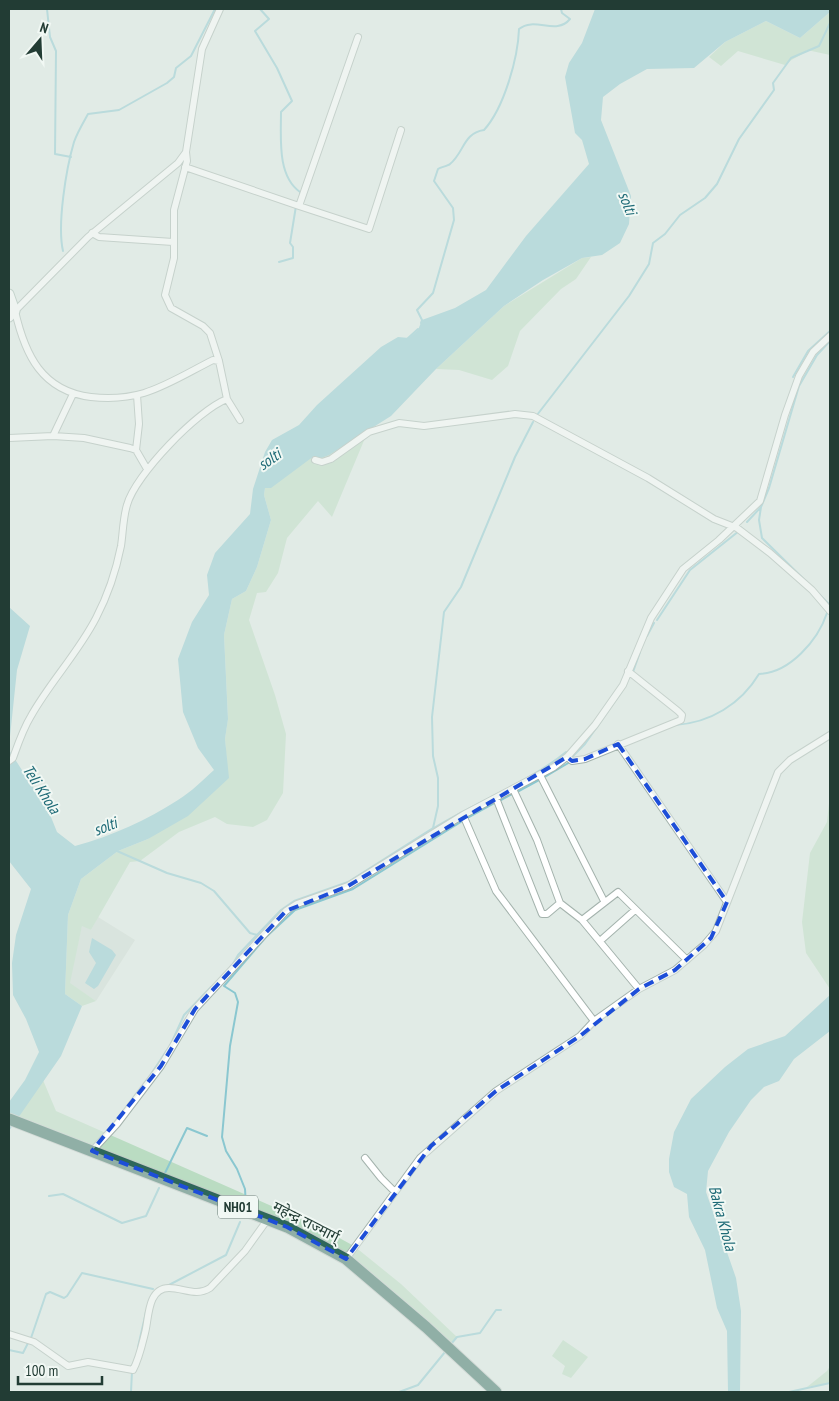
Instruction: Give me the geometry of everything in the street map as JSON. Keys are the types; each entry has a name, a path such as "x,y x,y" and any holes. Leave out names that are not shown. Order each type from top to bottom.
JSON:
{"highway":[{"name":"महेन्द्र राज्मार्ग्","path":"9,1119 268,1219 287,1227 346,1259 426,1327 496,1392"}],"street":[{"path":"220,9 202,49 186,152 187,161 174,210 174,258 166,290 168,304 175,311 207,329 219,361 227,399 240,420"},
{"path":"299,206 358,37"},
{"path":"185,168 369,229 401,130"},
{"path":"12,314 92,234 178,163 186,152"},
{"path":"92,234 173,242"},
{"path":"9,294 12,314 22,340 41,372 57,387 73,394 114,398 137,394 213,360 219,361"},
{"path":"92,1151 117,1124 161,1066 185,1023 196,1009 286,911 297,904 348,886 463,815 540,775 567,757 595,725 623,685 651,618 683,569 734,526 760,501 785,415 799,376 813,352 830,336"},
{"path":"53,436 73,394"},
{"path":"137,394 139,424 136,450 147,469"},
{"path":"9,761 13,758 29,718 78,648 103,604 112,584 121,547 127,504 147,469 186,429 227,399"},
{"path":"315,460 322,462 331,459 369,432 399,423 424,426 524,414 533,416 648,478 714,519 734,526 770,553 812,590 830,611"},
{"path":"9,438 53,436 84,438 136,450"},
{"path":"567,757 572,760 585,759 681,720 682,717 628,671"},
{"path":"346,1259 431,1146 460,1124 496,1091 580,1036 594,1022 639,989 675,970 711,938 778,772 790,760 830,735"},
{"path":"618,744 727,902"},
{"path":"540,775 604,901"},
{"path":"513,789 537,840 560,903 582,920 639,989"},
{"path":"496,798 542,914 547,914 560,903"},
{"path":"463,815 496,891 594,1022"},
{"path":"582,920 618,892 686,960"},
{"path":"600,941 635,910"},
{"path":"365,1158 380,1178 395,1192"},
{"path":"9,1334 34,1342 68,1366 88,1362 133,1370 146,1331 149,1307 155,1296 168,1288 196,1293 210,1288 245,1251 268,1219"}],"highlighted area":[{"path":"618,744 727,902 711,938 675,970 639,989 580,1036 496,1091 431,1146 346,1259 287,1227 92,1151 161,1066 195,1009 286,911 348,886 567,757 572,761 585,759"}],"shaded area":[{"path":"98,917 135,940 96,1001 69,983 82,925 91,930"}],"green space":[{"path":"830,12 830,55 807,50 785,65 738,51 721,66 709,57 725,42 766,21 800,38"},
{"path":"591,257 576,279 561,289 520,331 508,366 492,380 459,370 436,369 504,306 582,258"},
{"path":"368,431 332,517 318,501 287,538 278,573 266,592 257,593 249,620 275,695 286,734 283,793 267,820 253,827 227,824 215,817 179,832 140,861 130,862 91,930 82,926 70,983 96,1001 82,1006 65,994 68,915 81,879 118,851 148,839 228,778 225,739 228,718 224,635 232,599 246,591 257,567 271,520 264,495 265,488 271,487 314,455"},
{"path":"830,794 830,989 806,953 802,922 810,853 827,822"},
{"path":"43,1080 56,1111 319,1227 354,1246 401,1284 457,1337 451,1344 346,1259 287,1227 16,1120"},
{"path":"563,1340 588,1357 571,1378 562,1374 565,1366 552,1356"},
{"path":"830,1366 830,1383 807,1387 827,1371"}],"water":[{"name":"solti","path":"595,9 830,9 830,12 800,38 766,21 725,42 694,68 647,69 620,84 603,97 601,120 631,196 629,224 620,243 602,255 582,258 543,280 504,306 436,369 391,416 329,455 321,458 314,456 271,488 265,488 264,495 271,520 257,567 246,591 232,599 224,635 228,719 225,739 229,778 188,816 148,839 118,851 81,879 68,915 65,994 82,1006 61,1056 9,1131 9,1102 25,1080 39,1052 26,1019 13,995 12,963 16,935 31,889 9,861 9,750 49,812 57,832 75,846 129,827 154,814 188,793 214,770 198,748 183,712 178,659 192,622 209,595 207,575 215,553 250,514 253,489 265,452 272,440 299,425 317,405 381,347 398,337 409,338 418,330 422,320 455,308 486,290 526,236 589,164 582,140 575,133 565,77 569,63 582,43"},
{"path":"9,607 30,626 17,670 9,746"},
{"path":"92,938 112,950 116,955 98,986 94,989 85,983 96,963 89,952"},
{"path":"830,995 830,1031 794,1059 779,1081 764,1087 751,1100 729,1132 708,1171 706,1192 736,1278 741,1311 740,1392 728,1392 727,1331 717,1308 705,1250 689,1217 687,1194 674,1187 669,1172 669,1159 674,1132 691,1099 725,1067 748,1049 785,1036"}],"waterway":[{"path":"47,9 50,37 56,51 55,154 71,157"},
{"path":"63,251 61,227 68,167 75,139 88,114 119,110 167,83 174,77 176,68 191,56 215,9"},
{"path":"260,9 269,19 255,31 277,68 292,101 281,112 281,145 287,176 300,192 300,195"},
{"path":"421,323 422,320 417,310 433,293 454,220 453,208 434,181 438,169 455,160 468,139 477,132 484,130 498,109 513,68 519,29 532,24 552,26 564,24 570,19 562,13 561,9"},
{"path":"537,415 629,296 649,264 653,243 665,234 680,215 705,198 717,184 739,139 774,90 773,83 791,58 819,46 830,23"},
{"path":"279,262 293,258 293,247 290,243 296,206"},
{"path":"407,339 418,329"},
{"path":"793,377 808,351 830,331"},
{"path":"747,522 761,507 769,488 799,386 817,355 830,341"},
{"path":"117,851 167,873 201,883 214,891 250,933 257,935 281,910 294,901 348,882 433,828 438,806 438,778 433,756 432,717 444,612 461,587 515,457 533,422"},
{"path":"761,507 759,520 762,538 830,605"},
{"path":"657,620 690,570 739,531"},
{"path":"675,725 700,720 723,710 734,703 752,685 759,674 781,668 792,661 810,644 827,613"},
{"path":"647,636 654,623"},
{"path":"633,672 640,652"},
{"path":"572,757 585,744 622,691"},
{"path":"434,828 519,783 566,752"},
{"path":"543,778 570,762"},
{"path":"517,792 539,780"},
{"path":"499,801 514,793"},
{"path":"467,818 496,802"},
{"path":"246,1206 245,1189 237,1169 226,1151 222,1137 230,1046 238,1002 235,993 224,986 266,937 295,910 353,889 464,820"},
{"path":"233,964 238,955 257,935"},
{"path":"170,1046 184,1015 211,987"},
{"path":"151,1074 167,1050"},
{"path":"164,1175 187,1128 207,1136"},
{"path":"49,1196 63,1194 122,1223 146,1216 159,1188"},
{"path":"167,1286 226,1255 240,1222"},
{"path":"31,1338 46,1294 50,1292 64,1298 82,1273 153,1289"},
{"path":"451,1344 457,1337 480,1333 496,1310 501,1310"},
{"path":"138,1347 146,1312"},
{"path":"9,1350 23,1353 29,1341"},
{"path":"399,1392 418,1385 445,1352"},
{"path":"131,1392 132,1371"},
{"path":"789,1392 830,1383"}],"water label":[{"name":"Teli Khola","path":"42,789"},
{"name":"Bakra Khola","path":"723,1218"}]}
